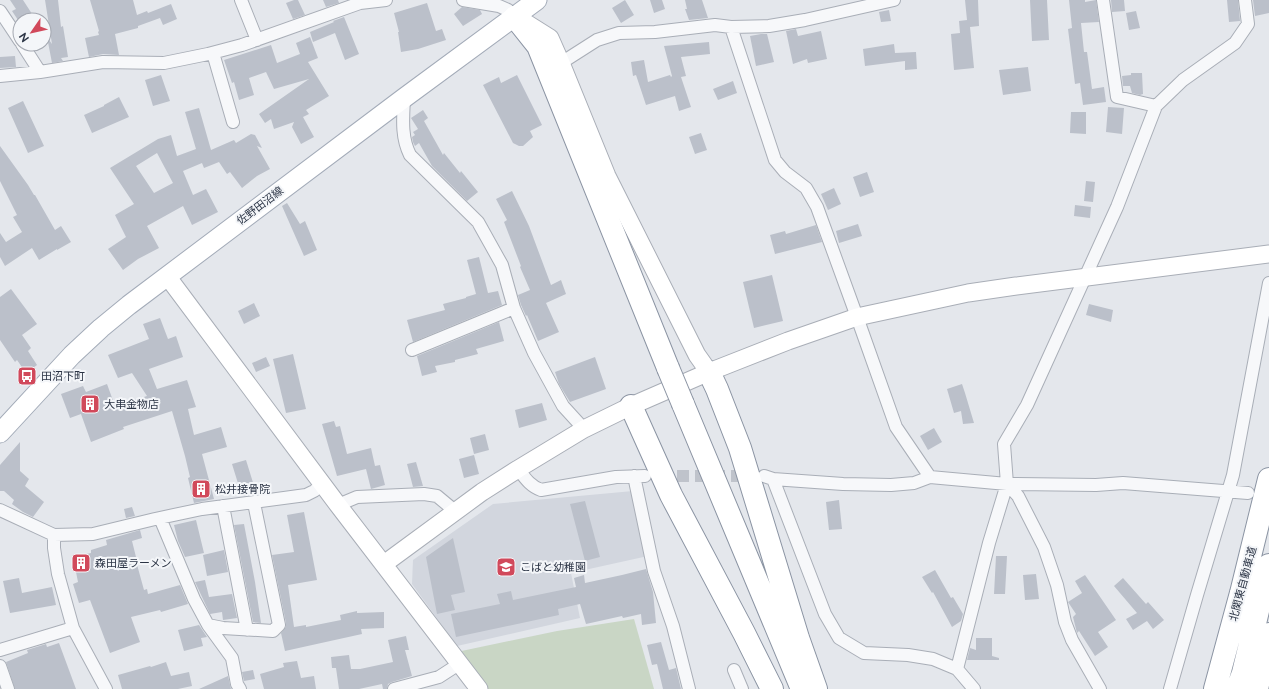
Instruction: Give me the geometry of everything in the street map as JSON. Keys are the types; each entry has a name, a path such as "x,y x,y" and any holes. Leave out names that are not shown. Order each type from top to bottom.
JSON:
{"highway":[{"path":"516,17 527,56 604,245 663,370 790,689"},
{"path":"708,372 717,389 740,448 794,624 816,689"},
{"path":"631,406 671,495 772,689"},
{"path":"678,406 802,689"},
{"name":"北関東自動車道","path":"1214,689 1241,594 1269,478"},
{"name":"北関東自動車道","path":"1237,689 1269,565"},
{"path":"1204,689 1209,672 1241,594"},
{"path":"1257,689 1269,634"}],"main road":[{"name":"佐野田沼線","path":"0,433 72,355 101,328 167,276 537,0"}],"street":[{"path":"242,0 257,40"},
{"path":"0,76 40,72 103,62 164,63 213,53 257,40 360,3 386,0"},
{"path":"463,0 499,6 508,10 516,17 550,38 607,176 621,206 697,355 708,372"},
{"path":"561,63 597,40 619,33 656,32 715,25 768,26 804,20 894,0"},
{"path":"1103,0 1116,97 1156,106"},
{"path":"957,669 989,543 1007,484 1004,444 1027,405 1117,207 1156,106 1184,80 1235,44 1248,24 1245,0"},
{"path":"0,10 12,29"},
{"path":"731,26 775,160 785,172 806,188 817,207 896,427 930,477"},
{"path":"27,52 40,72"},
{"path":"213,53 233,122"},
{"path":"404,98 403,129 406,146 410,155 478,222 502,265 514,308 534,353 563,406 584,429"},
{"path":"384,564 455,511 518,469 584,429 631,406 708,372 788,341 857,317 968,293 1269,254"},
{"path":"167,276 338,505 479,689"},
{"path":"1170,689 1229,492 1269,283"},
{"path":"412,350 514,308"},
{"path":"518,469 527,482 541,490 616,477 639,476 637,489 646,540 654,571 673,626 689,689"},
{"path":"974,689 957,669 933,659 908,655 864,653 839,638 826,614 768,477 842,484 891,485 914,483 930,477 1007,484 1096,485 1124,483 1248,493"},
{"path":"0,510 54,535 93,534 202,509 306,495 323,484"},
{"path":"1007,484 1018,496 1044,547 1056,585 1065,622 1072,640 1100,689"},
{"path":"338,505 358,497 424,494 437,496 445,501 455,511"},
{"path":"208,624 223,628 273,631 279,625 254,503"},
{"path":"223,506 247,630"},
{"path":"160,518 194,599 208,624 232,658 237,684 240,689"},
{"path":"54,535 54,548 58,574 73,628 105,689"},
{"path":"0,650 73,628"},
{"path":"394,689 438,677 459,664"},
{"path":"0,666 8,689"},
{"path":"734,670 742,689"}],"shaded area":[{"name":"こばと幼稚園","path":"633,491 648,556 571,573 580,618 457,646 412,584 413,560 493,504"}],"green space":[{"path":"634,619 654,689 483,689 452,653 557,631"}],"building":[{"path":"10,0 23,0 31,12 13,12 16,9"},
{"path":"45,0 58,0 61,27 63,26 68,57 61,58 63,61 52,63 50,52 52,52 52,12 47,12"},
{"path":"90,0 133,0 137,15 147,11 148,13 171,4 177,19 163,25 160,18 138,26 138,28 115,34 119,55 103,54 89,57 85,38 99,35"},
{"path":"298,0 305,15 293,19 286,3"},
{"path":"323,0 338,0 339,3 326,7"},
{"path":"625,0 634,15 621,23 612,8"},
{"path":"650,0 662,0 665,9 654,13"},
{"path":"685,0 702,0 708,18 689,20 685,9 687,9"},
{"path":"965,0 978,0 979,26 970,27 974,68 954,70 951,34 960,33 959,21 967,20"},
{"path":"1030,0 1047,0 1049,40 1032,41"},
{"path":"1069,0 1085,0 1085,2 1096,0 1099,22 1081,23 1084,52 1087,52 1092,89 1104,87 1106,102 1083,105 1080,83 1075,84 1068,29 1072,28"},
{"path":"1111,0 1124,0 1125,11 1112,12"},
{"path":"1227,0 1238,0 1240,21 1229,22"},
{"path":"1253,0 1269,0 1269,13 1255,16"},
{"path":"427,3 436,31 442,29 446,40 418,49 401,52 399,32 394,13"},
{"path":"462,7 480,10 482,14 463,26 454,14"},
{"path":"889,10 891,21 881,22 879,12"},
{"path":"1136,11 1140,28 1129,30 1126,13"},
{"path":"344,17 359,54 345,60 335,33 313,42 310,32"},
{"path":"796,29 798,36 821,31 827,59 808,63 807,59 793,64 786,31"},
{"path":"767,34 774,62 756,66 750,36"},
{"path":"310,37 318,58 308,62 329,96 306,110 309,114 303,117 314,137 301,144 292,127 294,122 274,129 271,119 265,123 259,114 309,79 274,89 266,72 249,78 254,95 239,100 234,82 232,83 224,60 271,45 277,63 300,54 296,43"},
{"path":"709,42 710,54 681,57 686,76 681,77 691,107 679,111 675,96 646,105 636,75 633,76 631,62 644,60 648,82 670,75 671,77 664,46"},
{"path":"894,44 895,53 916,52 917,69 905,70 905,61 865,66 863,49"},
{"path":"15,56 16,67 0,68 0,57"},
{"path":"1028,67 1031,91 1003,95 999,70"},
{"path":"1131,73 1142,73 1143,94 1140,95 1132,93 1130,86 1123,86 1122,76 1131,75"},
{"path":"161,75 170,101 153,106 145,80"},
{"path":"517,75 542,125 530,131 533,137 523,146 513,143 483,85 499,77 501,83"},
{"path":"733,81 737,93 718,100 713,89"},
{"path":"119,97 129,117 92,133 84,115"},
{"path":"23,101 44,146 28,153 8,108"},
{"path":"1108,107 1124,108 1122,134 1106,132"},
{"path":"199,108 211,150 234,140 236,143 251,134 255,135 262,148 257,146 270,169 257,176 242,188 230,172 227,174 219,162 204,168 202,163 183,171 193,195 206,189 218,212 192,225 183,206 147,226 159,248 138,259 123,270 108,249 126,237 115,215 134,204 110,168 158,139 171,135 177,156 196,149 185,112","holes":["157,153 173,183 154,193 136,166"]},
{"path":"423,110 428,118 424,121 443,155 444,153 478,192 467,201 432,166 419,143 415,146 413,142 412,137 415,135 413,132 418,129 411,118"},
{"path":"1071,112 1086,112 1086,134 1070,133"},
{"path":"701,133 707,150 695,154 689,137"},
{"path":"0,146 35,195 55,230 61,226 71,242 39,260 32,248 5,266 0,257 0,233 6,242 22,232 13,217 17,215 0,181"},
{"path":"867,172 874,192 860,197 853,177"},
{"path":"1086,181 1095,182 1093,202 1084,201"},
{"path":"834,188 841,204 828,210 821,194"},
{"path":"512,191 529,226 551,285 561,280 566,294 546,303 559,332 538,341 521,305 518,295 530,290 504,222 507,220 496,199"},
{"path":"287,203 300,224 305,221 317,250 304,256 282,206"},
{"path":"1075,205 1091,207 1090,218 1074,216"},
{"path":"858,224 862,236 839,243 836,231"},
{"path":"816,225 822,242 775,254 770,235 785,231 786,234"},
{"path":"479,257 488,293 498,291 502,305 413,342 407,320 445,310 443,304 476,294 467,260"},
{"path":"772,275 783,321 754,328 743,282"},
{"path":"11,289 37,324 22,335 31,348 28,351 37,365 26,373 17,360 15,362 0,340 0,297"},
{"path":"254,303 260,316 244,324 238,311"},
{"path":"1089,304 1113,310 1111,322 1086,315"},
{"path":"160,318 168,339 176,336 183,357 149,369 157,389 187,380 196,407 188,409 194,435 221,427 227,447 202,454 214,499 194,503 185,456 172,411 123,427 124,429 91,442 81,414 70,418 61,394 83,386 86,392 107,384 115,406 147,396 132,373 118,378 108,355 149,339 143,324"},
{"path":"499,322 504,341 476,349 478,354 455,360 455,362 435,366 437,372 422,376 417,356"},
{"path":"293,354 306,409 286,413 273,359"},
{"path":"266,357 270,366 256,372 252,363"},
{"path":"595,357 606,389 570,402 559,384 555,372"},
{"path":"962,384 974,423 963,424 961,411 954,413 947,389"},
{"path":"542,403 547,420 519,428 515,410"},
{"path":"334,421 336,427 340,426 347,454 371,448 375,466 380,465 385,485 371,489 366,469 337,476 322,424"},
{"path":"934,428 942,442 928,450 920,436"},
{"path":"485,434 489,450 474,454 470,438"},
{"path":"20,442 20,471 29,479 25,486 44,502 33,517 12,504 14,500 4,491 0,491 0,465"},
{"path":"474,455 479,474 464,478 459,459"},
{"path":"246,460 255,489 241,493 232,464"},
{"path":"416,462 423,486 413,487 407,464"},
{"path":"839,500 842,529 829,530 826,502"},
{"path":"585,501 600,557 585,561 570,504"},
{"path":"132,507 135,516 126,518 124,509"},
{"path":"304,512 317,580 288,585 294,627 306,625 306,627 341,620 340,615 357,611 357,613 384,612 384,628 361,629 362,634 285,651 281,633 286,627 286,623 272,555 294,552 287,515"},
{"path":"196,520 204,553 185,557 178,541 174,525"},
{"path":"244,524 261,623 253,622 234,525"},
{"path":"140,530 142,538 132,541 144,590 147,589 148,594 180,585 188,604 161,612 160,610 131,617 140,642 110,653 90,600 79,603 73,584 78,582 73,557 91,553 91,550 107,545 106,540"},
{"path":"453,538 465,592 451,595 455,610 437,614 426,557"},
{"path":"224,550 228,572 207,576 203,555"},
{"path":"996,556 1007,556 1005,594 994,594"},
{"path":"646,569 653,592 656,623 642,625 641,614 623,618 622,616 586,624 580,604 558,609 559,615 456,637 451,614 500,604 497,594 511,591 513,600 576,587 574,578 584,575 585,583"},
{"path":"935,570 951,598 953,597 963,614 961,621 952,627 933,592 932,593 922,577"},
{"path":"1036,574 1039,599 1025,600 1023,575"},
{"path":"1085,575 1116,620 1098,632 1108,647 1095,656 1079,631 1077,633 1073,617 1076,614 1068,602 1082,593 1075,581"},
{"path":"19,578 22,593 52,587 56,605 10,613 3,581"},
{"path":"1123,578 1146,604 1148,602 1164,620 1153,629 1147,621 1133,630 1126,619 1137,613 1114,586"},
{"path":"205,580 209,597 232,594 237,618 223,620 222,612 210,614 195,582"},
{"path":"199,625 207,637 201,638 203,646 184,651 178,630"},
{"path":"406,636 409,650 405,650 412,676 388,684 387,689 383,689 382,684 359,689 339,689 336,668 332,668 331,657 349,655 351,669 360,669 393,662 388,640"},
{"path":"976,638 992,638 992,656 999,658 999,660 967,660 970,648 976,650"},
{"path":"661,642 669,670 676,668 681,689 663,689 657,664 652,665 647,645"},
{"path":"59,643 76,689 15,689 6,662 28,653 27,650 46,644 47,647"},
{"path":"297,661 301,678 314,676 316,689 264,689 260,674 284,667 283,663"},
{"path":"166,662 171,676 189,672 192,686 178,689 122,689 118,675"},
{"path":"253,670 255,679 244,681 242,672"},
{"path":"228,676 231,689 199,689"}],"tunnel":[{"path":"659,476 752,476"}],"place":[{"name":"田沼下町","path":"27,376"},
{"name":"大串金物店","path":"90,404"},
{"name":"松井接骨院","path":"201,489"},
{"name":"森田屋ラーメン","path":"81,563"},
{"name":"こばと幼稚園","path":"506,567"}]}
